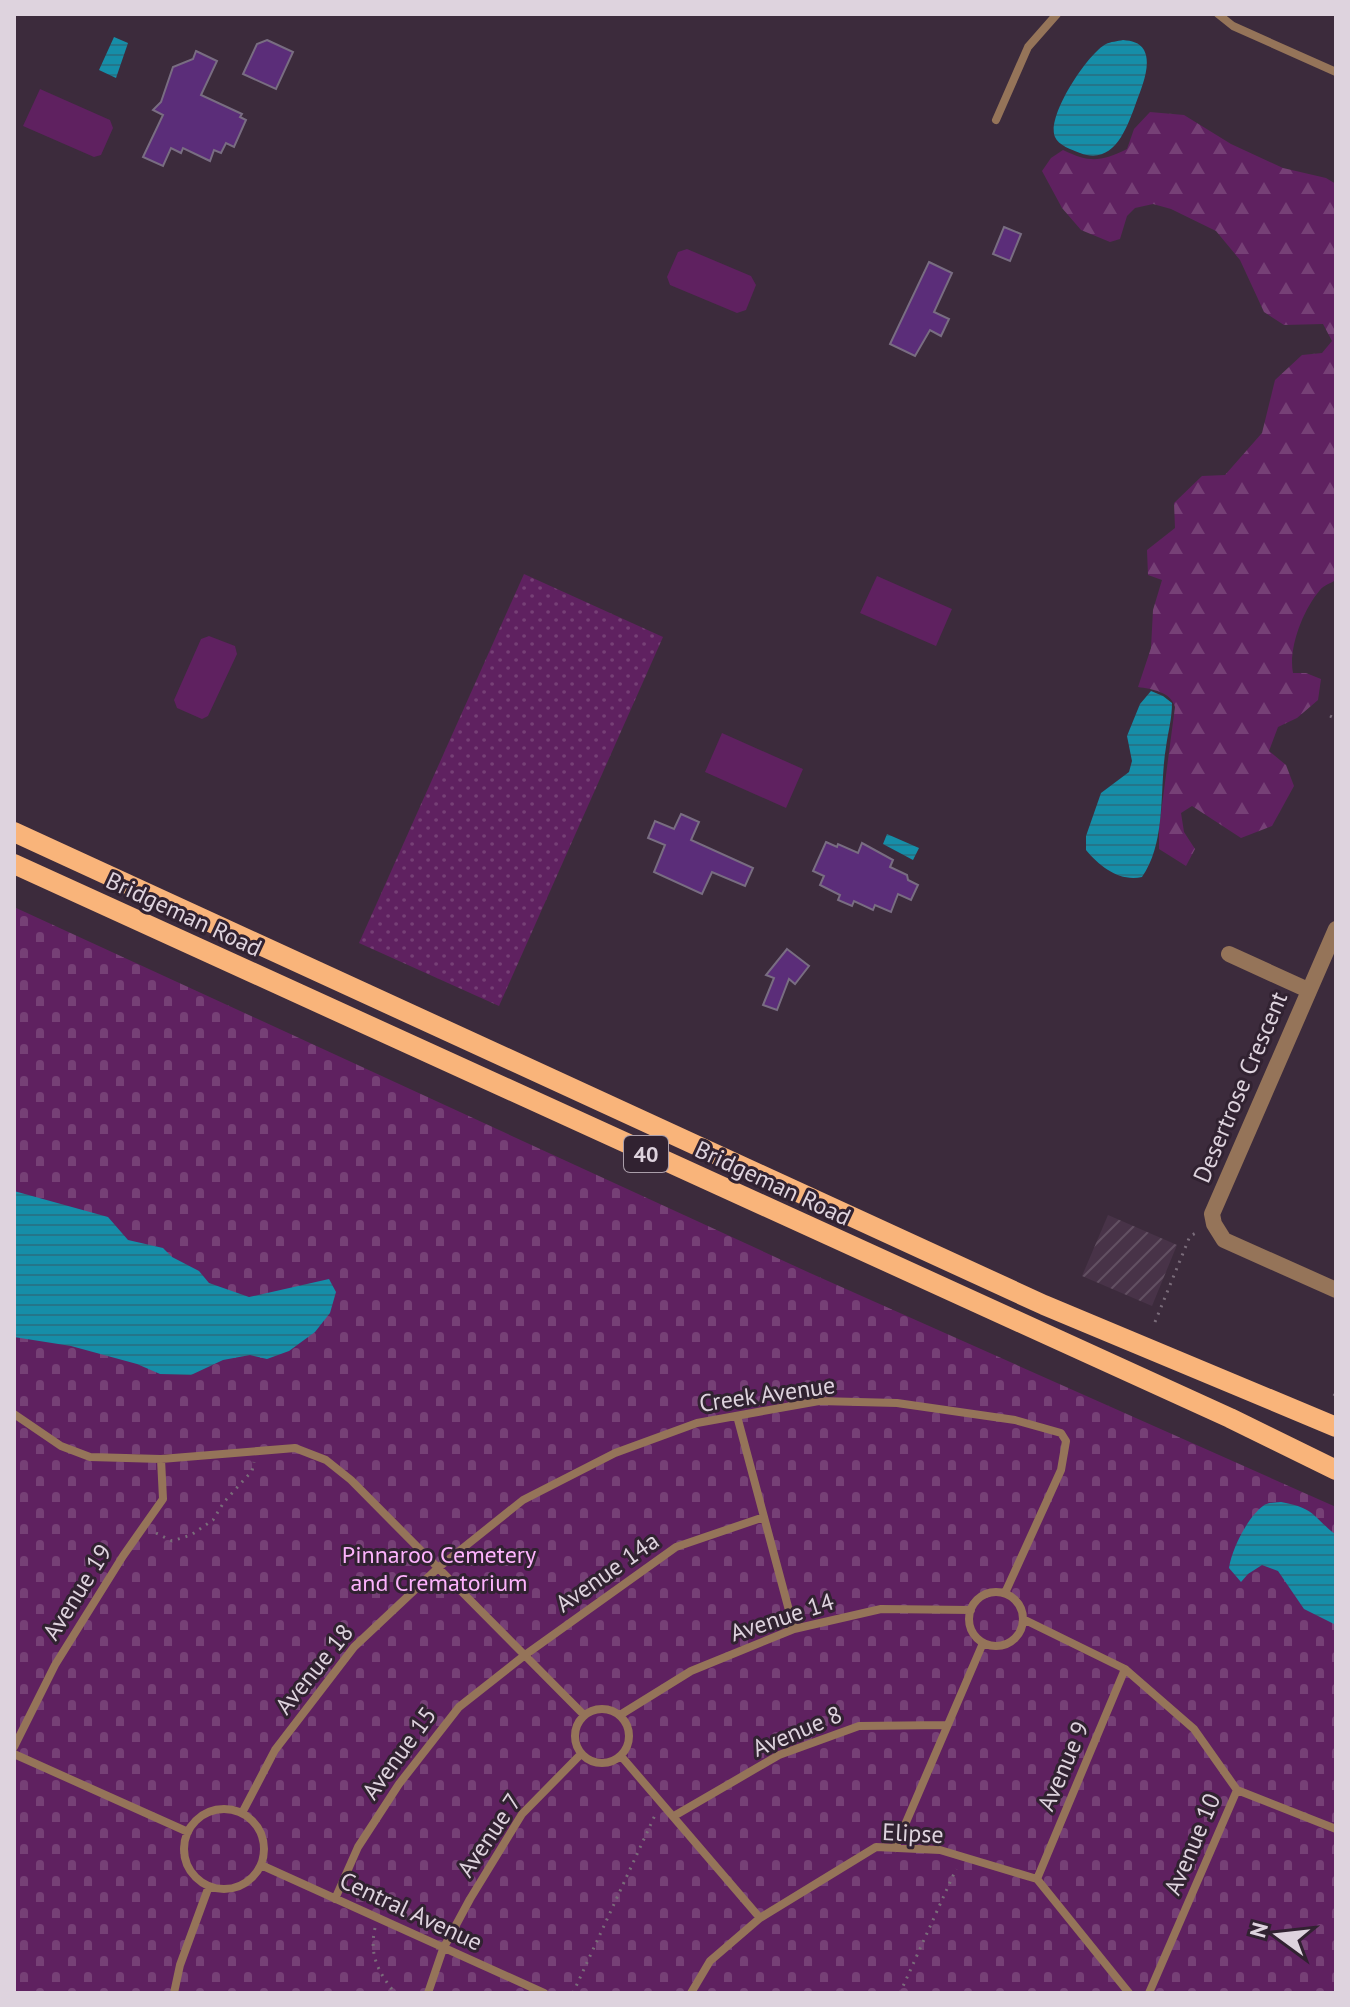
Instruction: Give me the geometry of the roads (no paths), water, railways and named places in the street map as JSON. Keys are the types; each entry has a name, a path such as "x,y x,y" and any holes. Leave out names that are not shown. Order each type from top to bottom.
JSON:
{"main road":[{"name":"Bridgeman Road","path":"14,832 1044,1305 1336,1427"},
{"name":"Bridgeman Road","path":"14,864 1279,1441 1336,1470"},
{"path":"1279,1441 1292,1408"}],"street":[{"name":"Desertrose Crescent","path":"1336,929 1212,1214 1224,1240 1336,1290"},
{"path":"1229,954 1308,990"}],"lane":[{"path":"996,120 1028,47 1057,14"},
{"path":"1218,14 1233,26 1336,72"},
{"name":"Creek Avenue","path":"438,1568 523,1500 615,1453 697,1423 819,1401 897,1403 1015,1420 1061,1433 1066,1441 1061,1470 1005,1593"},
{"path":"14,1414 61,1446 90,1457 161,1459 295,1448 326,1460 351,1480 584,1715"},
{"path":"737,1416 794,1629"},
{"name":"Avenue 19","path":"14,1747 55,1665 163,1499 161,1459"},
{"name":"Avenue 14a","path":"525,1655 676,1547 764,1517"},
{"name":"Avenue 18","path":"242,1813 275,1750 354,1647 438,1568"},
{"path":"1005,1593 1017,1602 1023,1619 1021,1629 1002,1646 983,1643 971,1628 971,1610 987,1594 1005,1593"},
{"name":"Avenue 14","path":"620,1715 691,1671 794,1629 881,1609 971,1610"},
{"name":"Avenue 10","path":"1023,1619 1125,1669 1194,1729 1237,1790 1149,1993"},
{"path":"895,1848 983,1643"},
{"name":"Avenue 15","path":"335,1899 358,1847 399,1784 459,1707 525,1655"},
{"name":"Avenue 9","path":"1037,1879 1125,1669"},
{"path":"600,1708 620,1715 629,1736 621,1756 606,1763 597,1763 581,1754 574,1737 578,1722 584,1715 600,1708"},
{"name":"Avenue 8","path":"674,1816 779,1755 859,1726 947,1725"},
{"path":"14,1754 188,1832"},
{"name":"Avenue 7","path":"428,1993 443,1949 522,1814 581,1754"},
{"path":"621,1756 760,1918"},
{"path":"1237,1790 1336,1829"},
{"path":"229,1809 242,1813 256,1824 262,1837 264,1851 261,1865 249,1881 236,1888 209,1886 191,1872 185,1859 184,1845 188,1832 202,1815 215,1810 229,1809"},
{"name":"Elipse","path":"691,1993 710,1961 760,1918 876,1847 940,1850 1037,1879"},
{"name":"Central Avenue","path":"261,1865 544,1993"},
{"path":"1037,1879 1129,1993"},
{"path":"174,1993 180,1965 209,1886"}],"water":[{"path":"114,37 128,43 116,78 99,70"},
{"path":"1123,40 1140,45 1147,63 1143,84 1123,133 1102,154 1092,156 1066,147 1055,137 1054,128 1062,101 1098,50 1108,43"},
{"path":"1151,691 1172,703 1171,720 1159,831 1150,863 1142,877 1134,878 1118,875 1104,867 1086,850 1086,836 1101,793 1129,772 1132,761 1127,736 1140,704"},
{"path":"887,834 919,848 913,860 883,844"},
{"path":"14,1191 108,1217 128,1240 163,1248 172,1257 199,1271 209,1283 249,1297 329,1279 336,1292 330,1313 315,1332 289,1351 267,1359 250,1355 223,1360 191,1375 160,1374 137,1364 71,1346 14,1337"},
{"path":"1281,1502 1307,1510 1336,1535 1336,1625 1304,1609 1278,1571 1262,1565 1241,1582 1229,1568 1237,1543 1251,1518 1265,1505"}],"park label":[{"name":"Pinnaroo Cemetery and Crematorium","path":"439,1568"}]}
